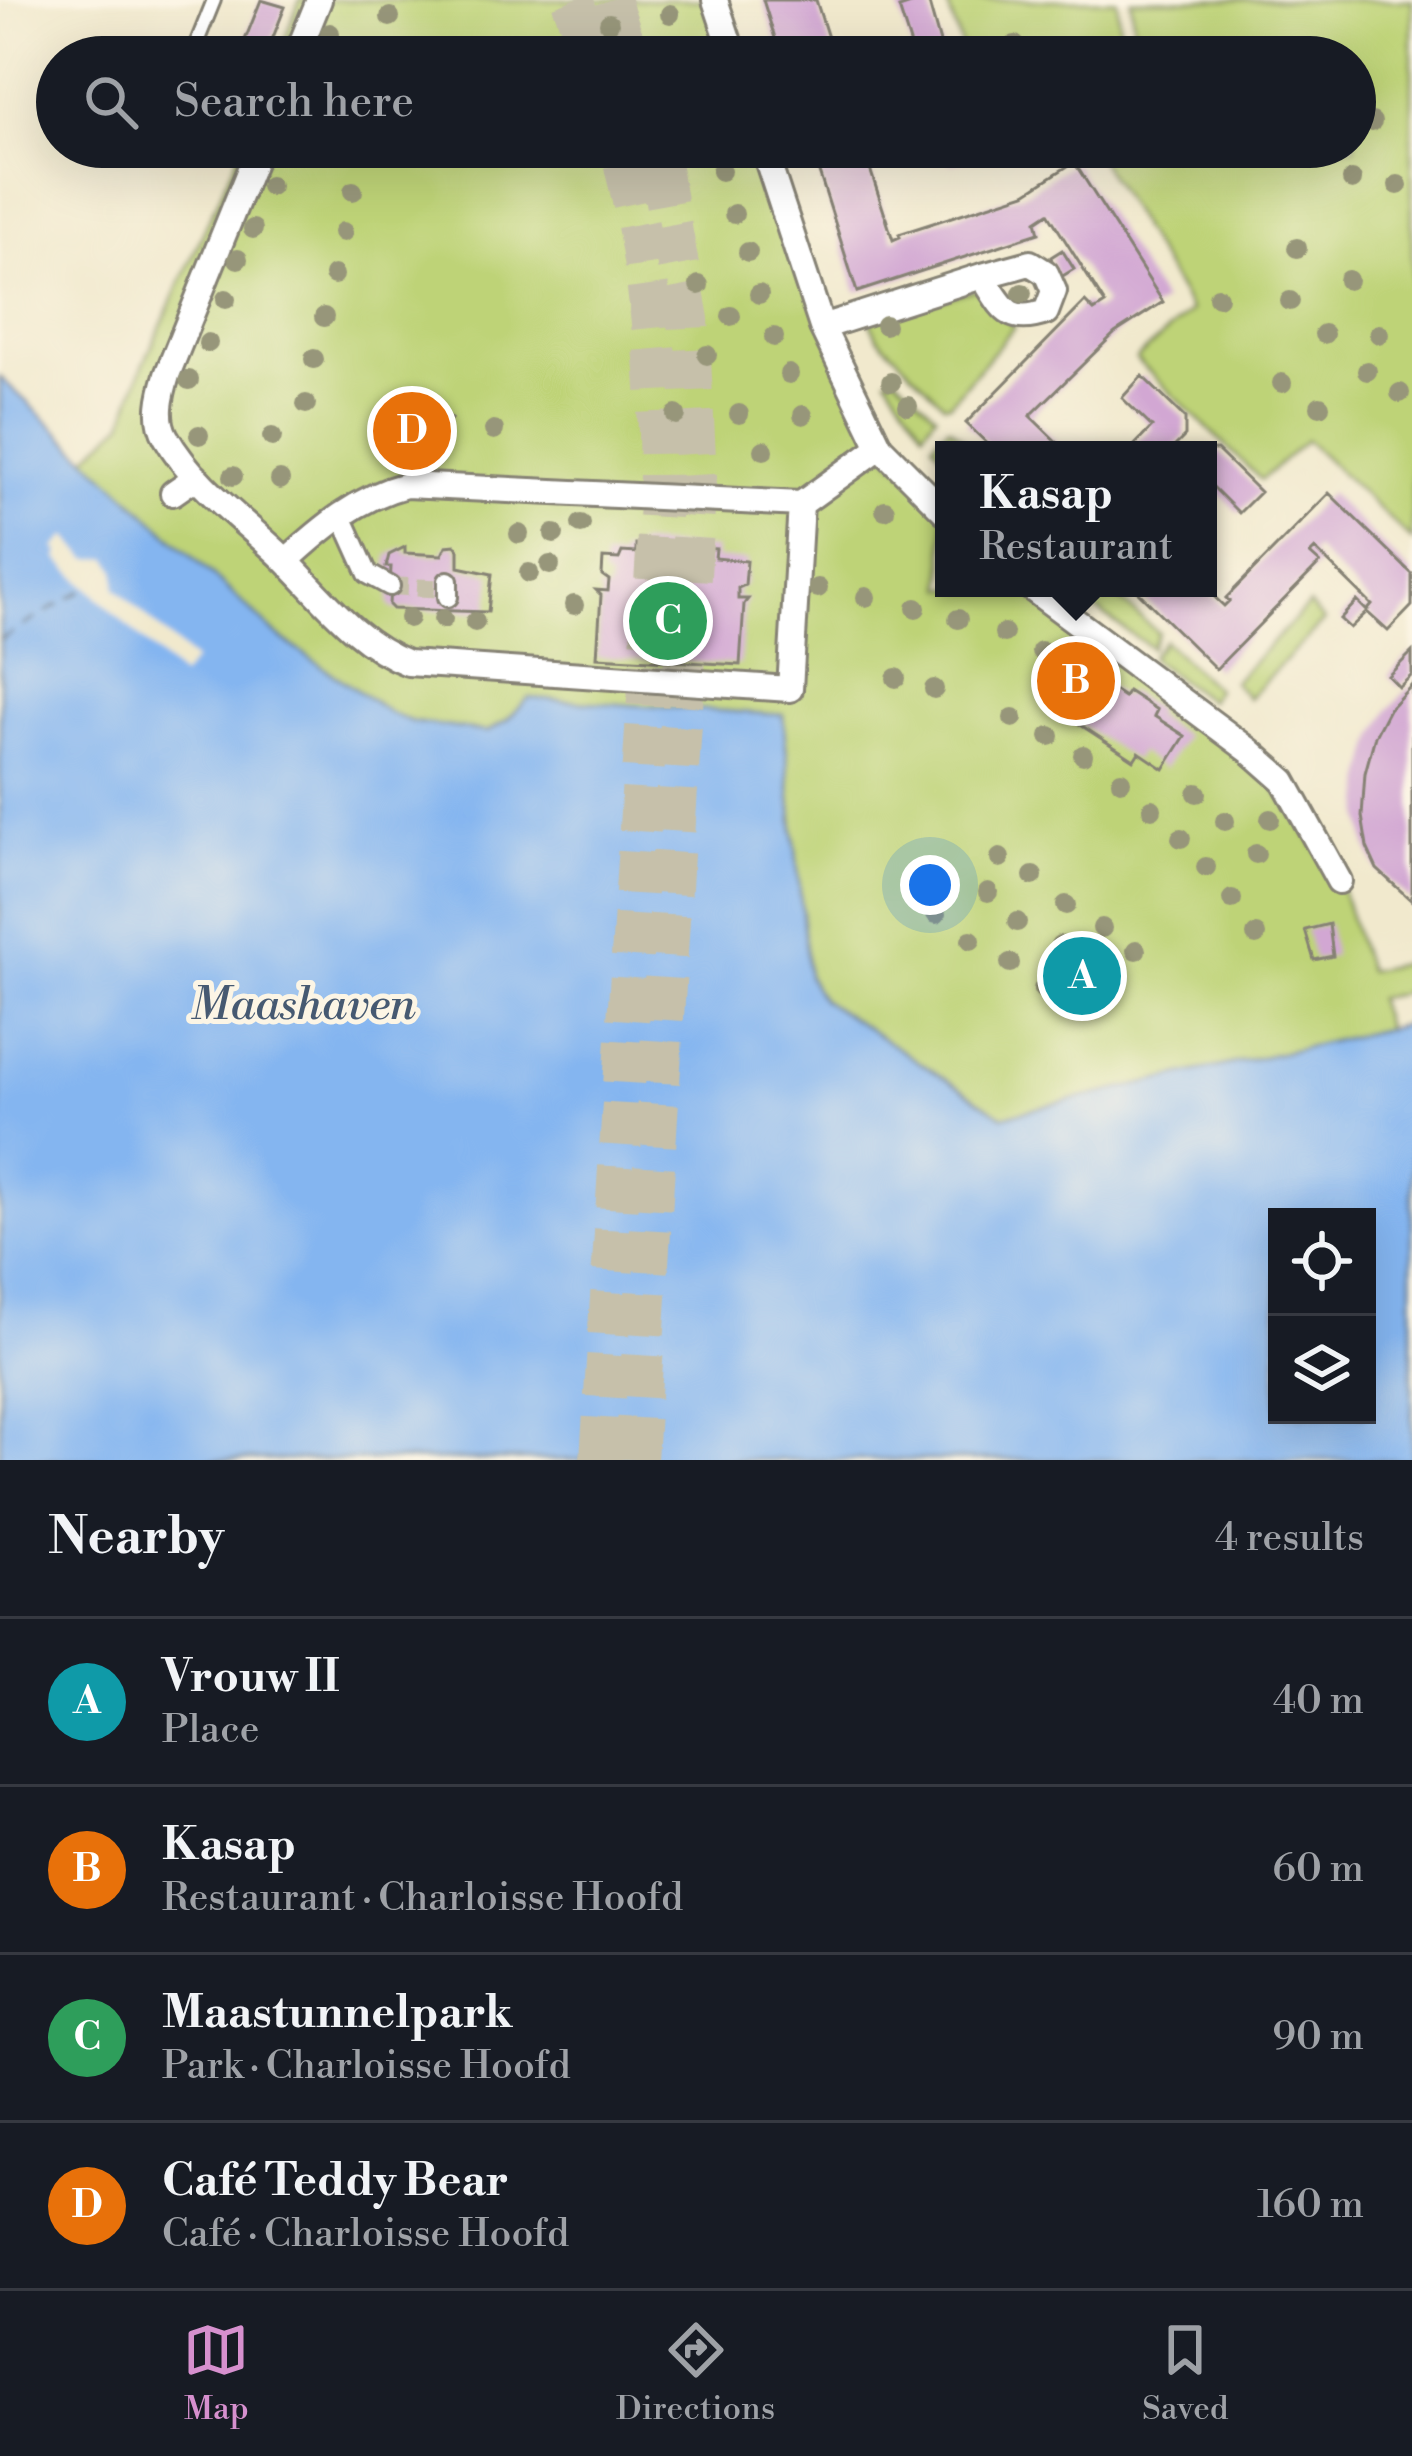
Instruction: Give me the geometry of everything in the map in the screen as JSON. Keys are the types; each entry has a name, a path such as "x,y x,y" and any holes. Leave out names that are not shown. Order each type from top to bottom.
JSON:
{"street":[{"path":"304,36 319,0"},
{"path":"715,0 727,36"},
{"path":"251,168 160,397 165,435 196,477 344,621 380,649 409,663 790,689 801,504"},
{"path":"770,168 822,327 880,447 935,502"},
{"path":"822,327 982,276"},
{"path":"286,561 341,514 376,493 428,484 801,504 880,447"},
{"path":"173,493 196,477"},
{"path":"341,514 368,574 390,586"},
{"path":"1042,597 1285,781 1340,881"}],"lane":[{"path":"199,36 214,0"}],"green space":[{"path":"300,0 715,0 726,36 286,36"},
{"path":"946,0 1117,0 1120,33 1134,28 1131,0 1412,0 1412,540 1306,440 1261,480 1136,359 1191,311 1105,168 1376,168 1376,36 958,36"},
{"path":"232,168 771,168 880,447 935,502 935,597 1043,597 1250,751 1339,881 1367,971 1412,962 1412,990 1376,999 1386,1029 1003,1116 821,999 808,976 783,715 507,720 487,732 411,722 389,713 278,636 85,459 124,422 141,370"},
{"path":"977,289 1014,327 950,403 944,404 877,336 869,320"},
{"path":"895,375 936,414 924,431 887,378"},
{"path":"948,427 965,441 935,441 935,445 933,443"},
{"path":"1099,597 1117,597 1158,633 1151,648 1097,610 1094,603"},
{"path":"1309,605 1324,621 1248,698 1233,682"},
{"path":"1164,641 1216,689 1209,701 1153,661 1151,656"}],"water":[{"name":"Maashaven","path":"0,377 278,636 390,713 412,722 487,732 529,698 783,715 808,976 821,999 1003,1116 1412,1023 1412,1460 0,1460"}],"pier":[{"path":"67,536 88,559 109,558 116,570 116,588 194,661 181,677 58,559 60,552 55,548"}],"building":[{"path":"261,0 285,7 274,36 247,36"},
{"path":"763,0 816,0 827,36 774,36"},
{"path":"928,0 938,36 908,36 899,8"},
{"path":"818,168 870,168 893,240 899,234 1026,193 1065,168 1078,168 1163,302 1115,333 1030,416 1056,441 985,441 966,423 1085,302 1094,311 1105,304 1048,213 1036,221 1039,233 857,292"},
{"path":"1062,250 1074,269 1061,277 1056,276 1051,257"},
{"path":"1142,376 1185,418 1185,436 1180,441 1139,441 1152,427 1122,398"},
{"path":"416,397 451,419 439,437 438,464 392,435"},
{"path":"1217,450 1260,492 1239,513 1217,491"},
{"path":"1329,493 1412,574 1412,606 1388,631 1367,612 1350,628 1340,619 1357,601 1367,611 1372,605 1315,549 1310,554 1320,563 1216,669 1143,597 1214,597 1224,606 1229,601 1226,598"},
{"path":"636,544 716,549 715,558 747,561 745,585 738,588 738,599 748,599 740,665 597,657 601,595 596,590 608,591 609,580 602,575 603,558 636,553"},
{"path":"455,545 459,567 492,574 488,612 393,609 389,605 389,555 405,547 405,553 442,555 446,546"},
{"path":"1412,652 1412,675 1399,687 1388,676"},
{"path":"1068,671 1091,686 1096,679 1124,697 1128,691 1185,736 1164,769 1139,752 1134,760 1047,703"},
{"path":"1412,685 1412,901 1377,869 1367,847 1362,816 1365,773 1375,736 1389,709"},
{"path":"1329,924 1333,956 1314,960 1305,930"}],"ferry route":[{"path":"0,640 88,587"}],"tunnel":[{"path":"572,0 585,36"},
{"path":"609,0 622,36"},
{"path":"601,1460 660,503 652,324 625,168"},
{"path":"636,1460 696,477 688,319 660,168"},
{"path":"390,586 448,589"}],"place":[{"name":"Café Teddy Bear","path":"412,431"},
{"name":"Maastunnelpark","path":"668,621"},
{"name":"Kasap","path":"1076,681"},
{"name":"Vrouw II","path":"1082,976"}]}
